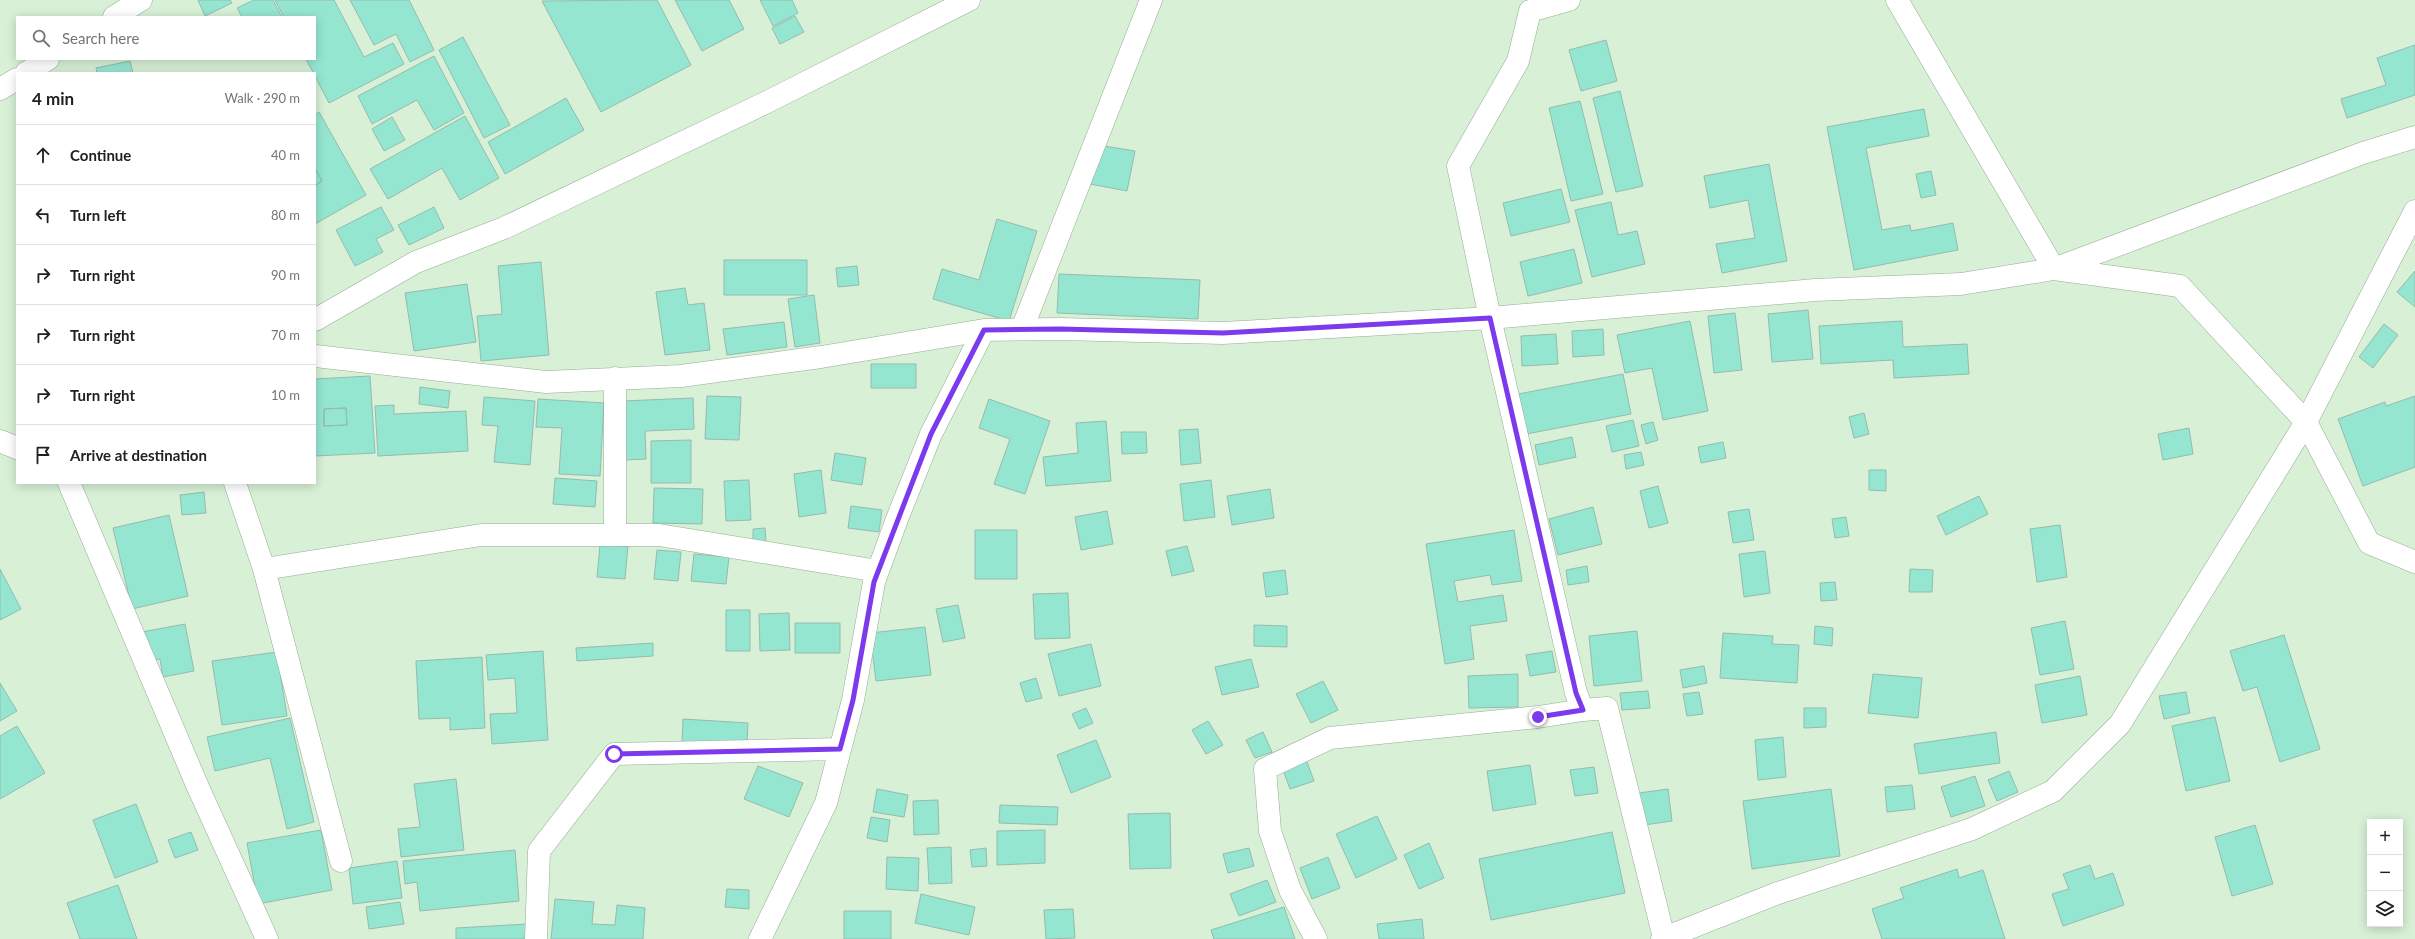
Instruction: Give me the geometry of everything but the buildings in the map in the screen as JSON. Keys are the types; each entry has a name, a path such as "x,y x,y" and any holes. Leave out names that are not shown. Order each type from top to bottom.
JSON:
{"street":[{"path":"116,16 141,0"},
{"path":"316,319 416,262 504,228 767,102 969,0"},
{"path":"1022,329 1151,0"},
{"path":"1569,0 1530,11 1518,61 1458,166 1490,318 1576,693 1583,710"},
{"path":"1896,0 2054,269"},
{"path":"28,72 46,60"},
{"path":"0,89 16,80"},
{"path":"316,356 546,382 689,375 821,357 984,330 1022,329 1223,333 1490,318 1815,290 1961,284 2054,269 2363,153 2415,137"},
{"path":"1316,939 1290,890 1270,831 1265,769 1330,738 1538,717 1607,708 1663,939 1778,893 1972,828 2053,791 2120,724 2306,422 2415,211"},
{"path":"2054,269 2180,286 2306,422 2369,543 2415,562"},
{"path":"760,939 826,802 853,700 878,571 931,434 984,330"},
{"path":"615,378 615,535"},
{"path":"0,441 16,448"},
{"path":"69,484 197,784 267,939"},
{"path":"235,484 264,569 341,861"},
{"path":"264,569 481,535 659,535 878,571"},
{"path":"536,939 540,851 614,754 840,749"}],"route":[{"path":"614,754 840,749 853,700 874,582 897,518 931,434 984,330 1060,329 1223,333 1490,318 1576,693 1583,710 1538,717"}]}
